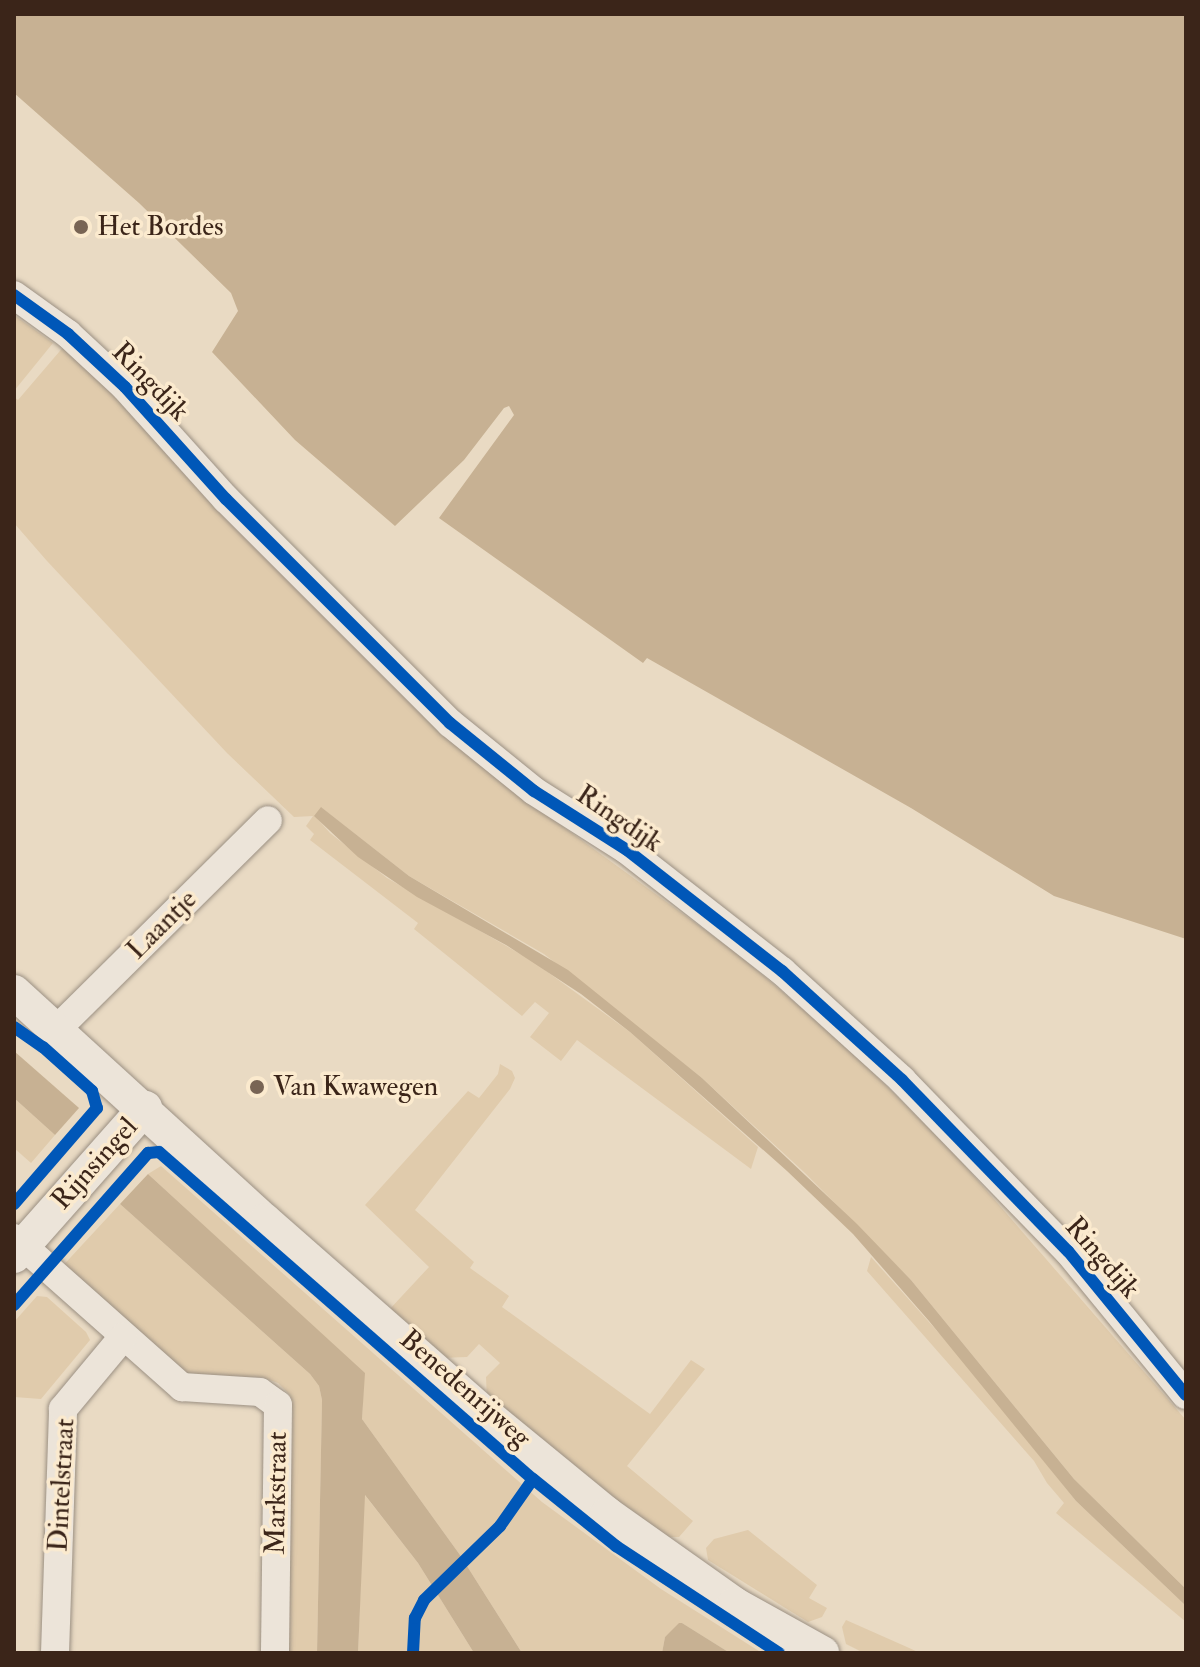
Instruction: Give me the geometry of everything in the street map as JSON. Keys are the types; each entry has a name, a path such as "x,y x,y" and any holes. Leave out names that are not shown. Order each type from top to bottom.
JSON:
{"street":[{"name":"Ringdijk","path":"14,295 68,334 125,387 237,510 450,723 534,791 627,850 782,971 902,1080 1068,1251 1186,1395"},
{"name":"Laantje","path":"56,1030 268,820"},
{"name":"Benedenrijweg","path":"14,992 145,1108 265,1221 485,1414 607,1514 734,1604 822,1653"},
{"name":"Rijnsingel","path":"17,1247 145,1108"},
{"name":"Markstraat","path":"17,1247 182,1387 260,1392 278,1405 275,1653"},
{"name":"Dintelstraat","path":"55,1653 63,1409 123,1337"}],"shaded area":[{"path":"14,14 1186,14 1186,939 1054,896 911,808 647,658 643,663 439,518 514,415 509,406 504,408 464,460 395,526 295,440 212,352 238,311 231,293 139,203 14,93"},
{"path":"14,315 53,343 14,391"},
{"path":"65,345 529,802 738,954 846,1046 953,1152 1186,1420 1186,1589 1074,1479 911,1280 805,1173 702,1078 544,954 409,876 322,808 315,816 330,833 387,878 531,960 630,1032 758,1147 751,1169 577,1040 561,1061 530,1037 549,1013 535,1002 522,1016 414,929 418,923 310,840 314,834 306,826 313,816 294,817 227,753 47,561 14,523 14,397 18,400"},
{"path":"321,807 409,876 568,970 702,1078 857,1224 911,1280 1074,1479 1186,1589 1186,1606 1076,1501 929,1321 853,1234 787,1171 630,1032 581,994 506,945 417,897 358,857 314,816"},
{"path":"14,1051 79,1108 55,1135 14,1098"},
{"path":"500,1064 512,1071 515,1078 510,1089 415,1210 474,1262 470,1268 509,1296 502,1307 650,1414 691,1360 705,1369 627,1466 693,1521 679,1537 656,1537 487,1400 486,1377 500,1363 479,1344 467,1357 440,1358 388,1311 429,1267 365,1205 468,1091 479,1098 498,1074"},
{"path":"14,1098 55,1135 31,1163 14,1148"},
{"path":"161,1166 542,1502 661,1589 762,1653 730,1653 682,1623 665,1637 662,1653 522,1653 460,1555 362,1419 364,1373 148,1174"},
{"path":"148,1174 365,1373 362,1419 460,1555 522,1653 474,1653 418,1563 365,1495 358,1653 317,1653 322,1400 319,1386 310,1374 120,1204"},
{"path":"120,1204 310,1374 319,1386 322,1400 317,1653 288,1653 293,1412 289,1394 278,1383 261,1377 199,1377 180,1371 58,1271"},
{"path":"871,1257 962,1359 1076,1501 1186,1606 1186,1622 1056,1513 1064,1503 1034,1461 867,1271"},
{"path":"37,1296 47,1297 86,1332 90,1340 41,1399 14,1397 14,1322"},
{"path":"364,1494 418,1563 474,1653 358,1653"},
{"path":"748,1530 817,1585 809,1598 827,1608 822,1617 808,1622 708,1560 706,1548 714,1539"},
{"path":"846,1620 920,1653 864,1653 846,1644 842,1627"},
{"path":"679,1623 730,1653 662,1653 665,1637"}],"cycle path":[{"path":"14,295 68,334 125,387 226,499 450,723 534,791 627,850 782,971 902,1080 1068,1251 1186,1395"},
{"path":"14,1027 43,1047 92,1091 97,1108 14,1204"},
{"path":"14,1305 148,1153 159,1152 533,1479 616,1546 779,1653"},
{"path":"413,1653 415,1618 424,1600 500,1526 533,1479"}],"place":[{"name":"Het Bordes","path":"81,227"},
{"name":"Van Kwawegen","path":"257,1087"}]}
